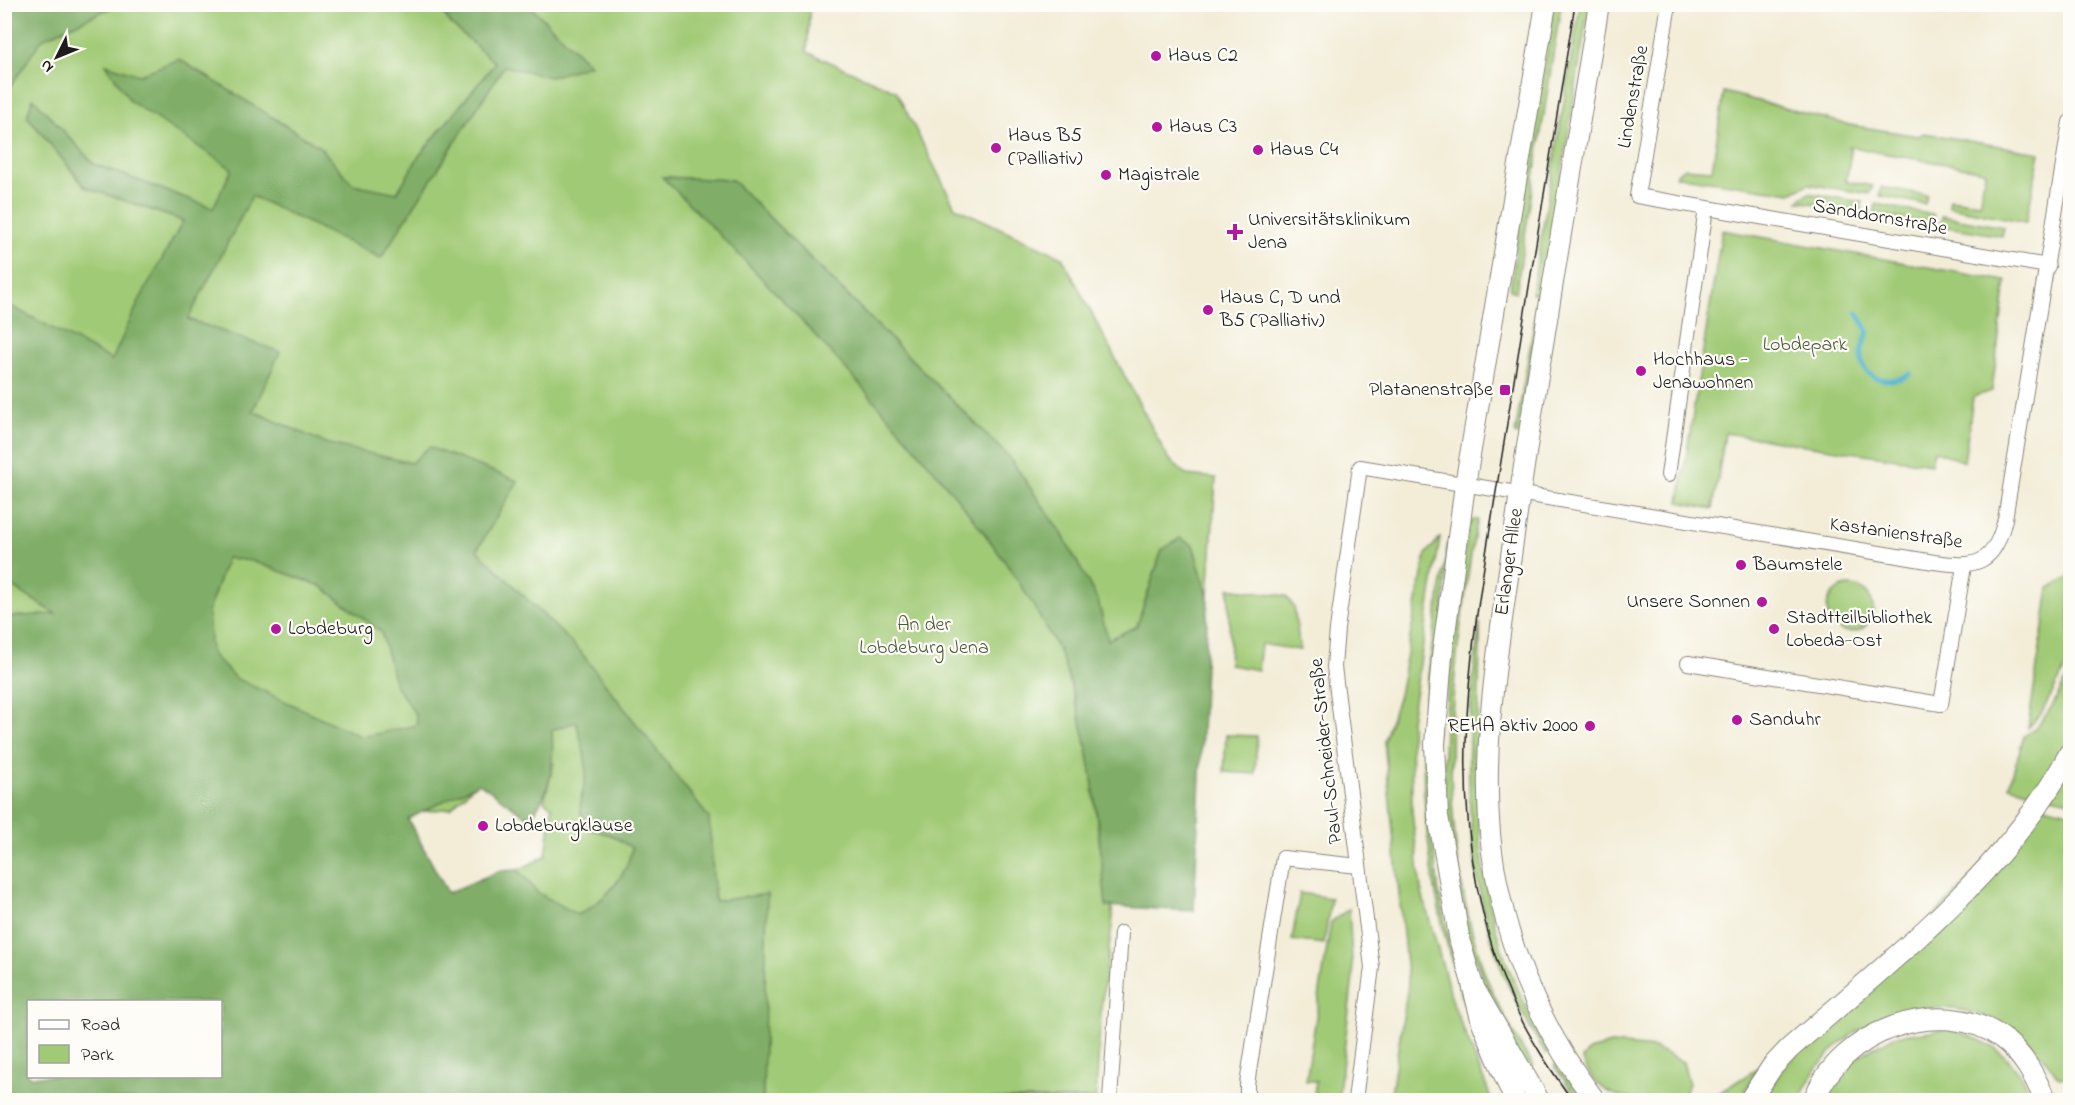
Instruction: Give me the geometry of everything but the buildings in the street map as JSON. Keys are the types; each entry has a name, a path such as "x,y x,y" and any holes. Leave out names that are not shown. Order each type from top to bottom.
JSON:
{"main road":[{"path":"1515,1101 1486,1032 1451,901 1438,816 1435,775 1442,656 1465,485 1546,4"},
{"name":"Erlanger Allee","path":"1595,1101 1560,1052 1530,993 1510,940 1492,852 1489,768 1494,676 1520,494 1599,4"},
{"path":"1750,1101 1772,1066 1789,1049 1960,897 2012,836 2070,753"},
{"path":"1473,986 1539,1101"},
{"path":"1814,1101 1835,1066 1867,1039 1902,1024 1940,1019 1979,1027 1999,1036 2028,1065 2045,1101"}],"street":[{"name":"Lindenstraße","path":"1637,196 1669,4"},
{"name":"Kastanienstraße","path":"1465,485 1964,566 1975,564 1990,553 2002,532 2020,438 2070,122"},
{"name":"Sanddornstraße","path":"1637,196 2048,267"},
{"path":"1668,475 1706,208"},
{"name":"Paul-Schneider-Straße","path":"1355,1101 1372,967 1334,667 1336,629 1360,467 1465,485"},
{"path":"1688,663 1941,704 1964,566"},
{"path":"1247,1101 1247,1084 1283,858 1359,866"},
{"path":"1110,1101 1121,933"}],"green space":[{"name":"An der Lobdeburg Jena","path":"4,5 472,5 589,65 529,5 810,5 807,52 896,91 955,207 1062,257 1168,458 1186,475 1216,478 1208,597 1193,545 1162,550 1137,626 1108,641 1098,601 1062,534 1009,457 732,180 663,177 773,287 881,405 961,502 1018,578 1061,655 1090,759 1100,848 1105,848 1113,918 1101,1008 1096,1099 129,1100 212,1078 222,1078 222,1001 440,909 546,856 552,807 544,801 554,763 494,766 451,808 404,814 32,1000 27,1000 27,1077 5,1100"},
{"path":"4,5 117,5 42,39 6,93"},
{"path":"437,5 529,5 590,65 550,77 504,66 381,258 252,196 188,319 280,352 253,411 325,443 411,463 429,447 518,481 477,550 580,651 709,818 715,901 767,894 763,1100 5,1100 5,617 56,614 5,582 5,303 112,360 139,301 183,221 85,187 27,116 33,98 94,164 213,208 232,169 130,101 106,64 139,75 179,59 320,147 353,184 397,193 419,156 495,63 451,24","holes":["227,558 252,561 321,586 381,632 396,686 416,715 417,725 362,737 235,678 211,653 208,611","576,722 586,763 580,805 583,820 588,829 611,835 632,848 625,869 613,888 597,903 578,915 538,893 518,870 499,871 448,893 408,819 479,783 530,819 543,798 550,777 552,730"]},
{"path":"1554,5 1561,5 1516,292 1510,290"},
{"path":"1580,5 1589,5 1519,435 1515,434 1539,295 1532,293"},
{"path":"1724,92 1850,125 1918,136 1924,133 2040,153 2026,222 1949,207 1950,199 1980,203 1985,171 1848,146 1851,152 1846,181 1873,186 1869,194 1808,184 1791,193 1675,176 1683,168 1712,170"},
{"path":"662,177 732,180 1009,457 1062,534 1098,601 1108,640 1137,626 1162,550 1180,538 1193,545 1208,597 1194,911 1106,906 1092,779 1080,717 1072,686 1059,652 1031,602 1008,566 969,514 875,402 735,250"},
{"path":"1881,187 1927,195 1925,204 1880,196"},
{"path":"1809,193 1862,202 1861,212 1798,201"},
{"path":"1876,204 1934,215 1932,224 1874,214"},
{"path":"1942,216 2004,227 2002,236 1940,226"},
{"name":"Lobdepark","path":"1722,230 2006,281 1992,391 1973,397 1964,462 1934,450 1931,464 1725,433 1713,509 1679,502"},
{"path":"1472,520 1478,520 1463,610 1453,699 1451,744 1455,833 1460,878 1482,965 1504,1017 1533,1066 1527,1071 1494,1008 1474,956 1458,893 1448,828 1444,763 1446,706 1461,578 1468,528"},
{"path":"1440,538 1411,720 1412,812 1421,890 1454,1006 1491,1098 1487,1100 1390,1100 1408,985 1384,741 1399,695 1426,554"},
{"path":"1448,543 1430,821 1439,893 1453,957 1476,1029 1496,1078 1493,1080 1460,990 1436,897 1429,850 1423,754 1425,706"},
{"path":"2070,576 2070,660 2041,714 2028,728 2049,588"},
{"path":"1855,586 1867,592 1872,600 1872,618 1867,626 1859,631 1845,632 1833,626 1828,618 1827,604 1833,592 1841,587"},
{"path":"1229,588 1286,596 1294,607 1300,650 1261,644 1258,670 1229,665"},
{"path":"1480,622 1477,751 1480,834 1485,876 1493,918 1510,973 1549,1051 1546,1054 1505,978 1480,893 1473,848 1469,756 1474,666"},
{"path":"2070,672 2070,739 2036,793 2009,786 2024,736 2045,716"},
{"path":"1226,735 1257,736 1255,774 1224,772"},
{"path":"2070,765 2070,801 2051,797"},
{"path":"2044,806 2070,812 2070,1076 2059,1078 2029,1042 1985,1017 1954,1009 1922,1009 1891,1015 1862,1028 1836,1047 1815,1071 1800,1100 1763,1100 1785,1064"},
{"path":"1300,893 1331,898 1324,944 1292,940"},
{"path":"1349,909 1353,977 1338,1100 1313,1100 1316,1081 1306,1081 1331,922"},
{"path":"1946,1029 1977,1039 2000,1052 2019,1072 2035,1100 1821,1100 1843,1065 1894,1036"},
{"path":"1611,1044 1655,1048 1683,1062 1689,1084 1680,1100 1634,1100 1609,1092 1599,1085 1582,1058 1590,1050"},
{"path":"1557,1063 1584,1100 1579,1100 1554,1066"},
{"path":"1758,1068 1740,1100 1708,1100"},
{"path":"1096,1099 1095,1100 915,1100"}],"waterway":[{"path":"1857,312 1868,332 1861,355 1867,371 1872,376 1887,380 1910,374"}],"tram line":[{"path":"1572,1100 1526,1029 1514,1004 1488,933 1473,862 1466,791 1467,719 1473,647 1575,4"}],"place":[{"name":"Haus C2","path":"1156,56"},
{"name":"Haus C3","path":"1157,127"},
{"name":"Haus B5 (Palliativ)","path":"996,148"},
{"name":"Haus C4","path":"1258,150"},
{"name":"Magistrale","path":"1106,175"},
{"name":"Universitätsklinikum Jena","path":"1235,232"},
{"name":"Haus C, D und B5 (Palliativ)","path":"1208,310"},
{"name":"Hochhaus - Jenawohnen","path":"1641,371"},
{"name":"Platanenstraße","path":"1505,390"},
{"name":"Baumstele","path":"1741,565"},
{"name":"Unsere Sonnen","path":"1762,602"},
{"name":"Lobdeburg","path":"276,629"},
{"name":"Stadtteilbibliothek Lobeda-Ost","path":"1774,629"},
{"name":"Sanduhr","path":"1737,720"},
{"name":"REHA aktiv 2000","path":"1590,726"},
{"name":"Lobdeburgklause","path":"483,826"}]}
